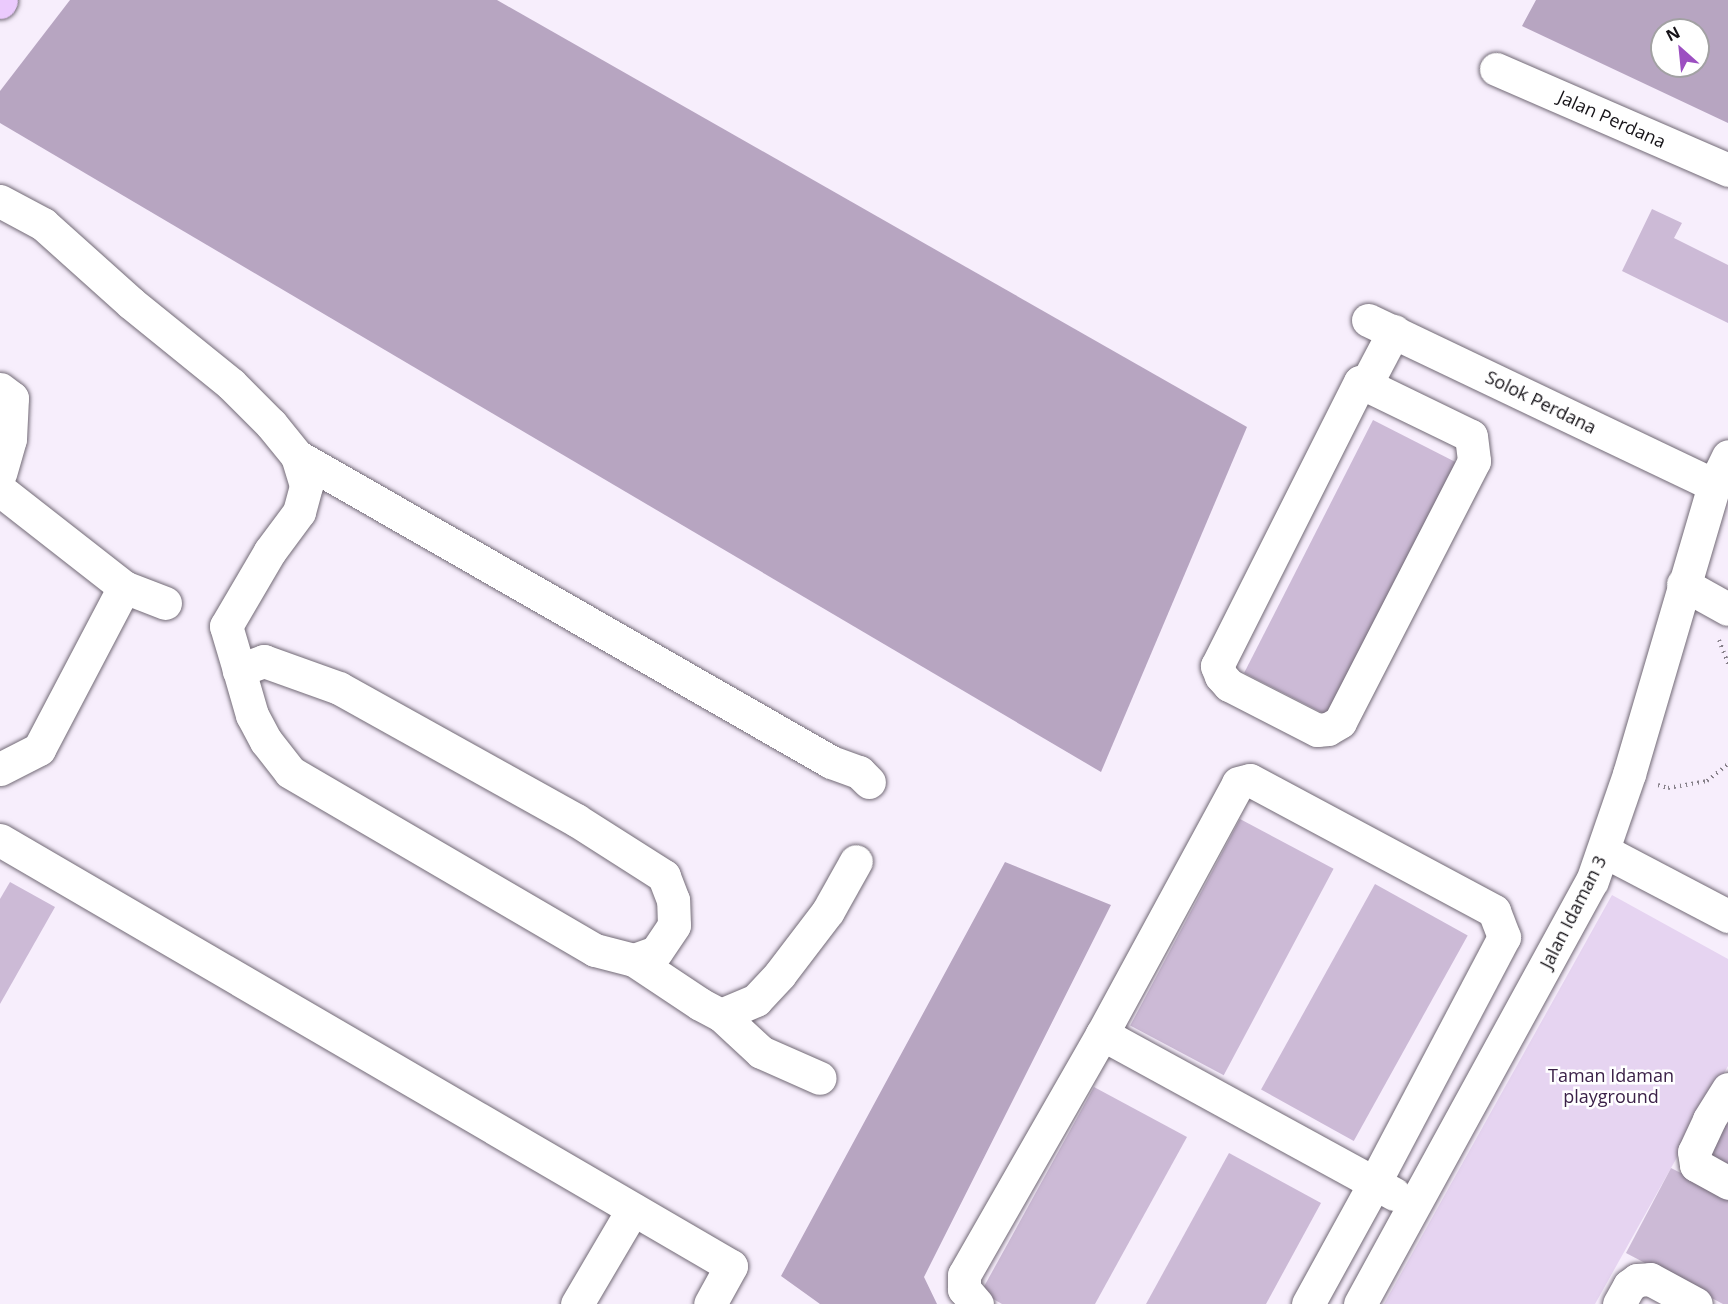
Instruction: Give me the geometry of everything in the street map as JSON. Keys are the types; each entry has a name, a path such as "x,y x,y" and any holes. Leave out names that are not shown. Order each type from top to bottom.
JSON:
{"street":[{"name":"Jalan Perdana","path":"1496,69 1728,170"},
{"path":"0,201 43,224 131,303 231,384 271,424 297,456 831,762 859,772 869,782"},
{"name":"Solok Perdana","path":"1366,384 1381,325 1721,471"},
{"path":"1360,382 1366,384 1471,436 1474,461 1340,722 1328,729 1317,730 1229,685 1221,676 1217,666 1360,382"},
{"path":"0,389 12,398 10,439 0,473"},
{"path":"297,456 306,486 298,512 270,551 226,626 252,715 266,741 290,772 595,950 634,960 700,1004 721,1015 761,1052 820,1077"},
{"name":"Jalan Idaman 3","path":"1360,1304 1592,881 1629,774 1683,584 1721,471"},
{"path":"0,490 124,587 165,603"},
{"path":"1683,584 1728,609"},
{"path":"0,769 39,749 124,587"},
{"path":"239,670 264,661 339,688 576,820 664,876 673,900 674,925 656,952 634,960"},
{"path":"977,1304 964,1289 964,1275 1102,1034 1238,783 1250,780 1262,784 1494,911 1504,937 1308,1304"},
{"path":"0,840 731,1266 710,1304"},
{"path":"1604,851 1728,916"},
{"path":"721,1015 756,1000 780,974 828,911 856,861"},
{"path":"1102,1034 1374,1184 1415,1204"},
{"path":"1728,1089 1709,1120 1694,1152 1696,1165 1728,1183"},
{"path":"577,1304 633,1209"},
{"path":"1619,1304 1629,1286 1638,1280 1650,1279 1696,1304"}],"path":[{"path":"1629,774 1668,788 1707,781 1728,764"}],"green space":[{"name":"Taman Idaman playground","path":"1612,895 1728,959 1728,1066 1595,1304 1384,1304"}],"shaded area":[{"path":"70,0 497,0 1247,427 1101,772 0,123 0,91"},
{"path":"1536,0 1728,0 1728,123 1522,26"},
{"path":"1005,862 1111,905 924,1277 937,1304 820,1304 781,1276"}],"building":[{"path":"1652,209 1682,223 1674,238 1728,265 1728,323 1622,271"},
{"path":"1373,420 1460,464 1331,718 1244,673"},
{"path":"1240,819 1334,869 1224,1075 1130,1026"},
{"path":"10,882 55,907 0,1004 0,899"},
{"path":"1375,884 1468,935 1354,1141 1261,1090"},
{"path":"1094,1087 1187,1137 1095,1304 1002,1304 981,1292"},
{"path":"1728,1111 1728,1168 1705,1155"},
{"path":"1229,1153 1321,1203 1266,1304 1146,1304"},
{"path":"1671,1168 1728,1197 1728,1304 1723,1304 1626,1253"}]}
